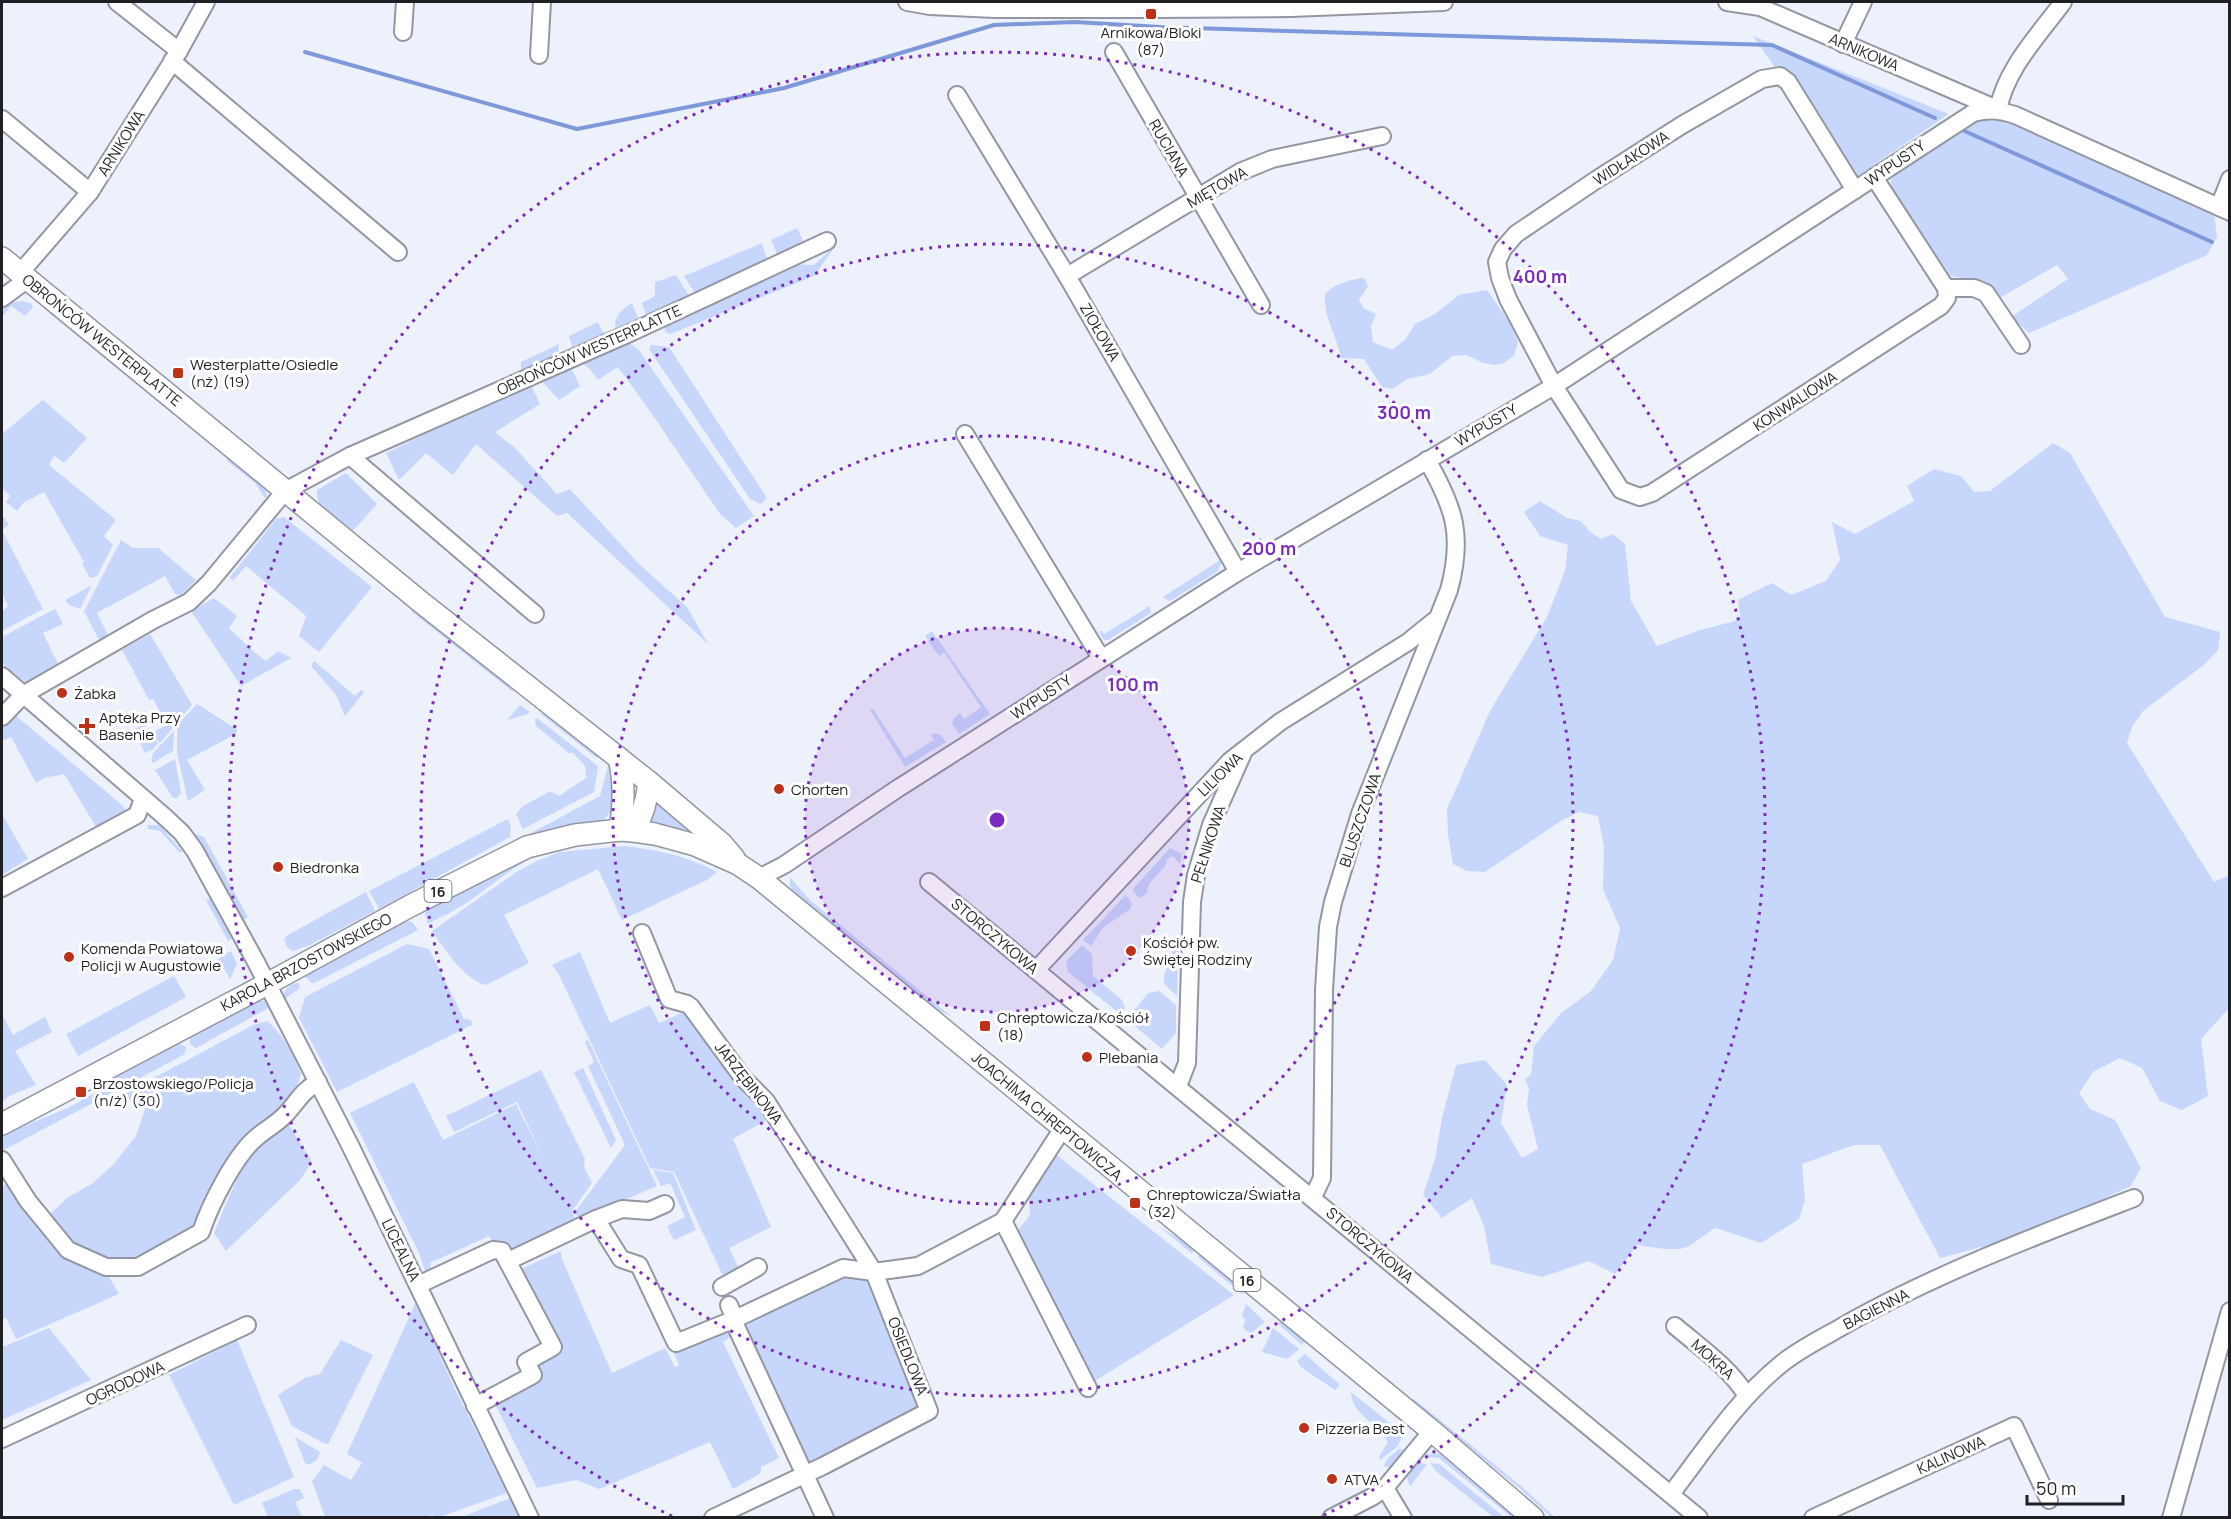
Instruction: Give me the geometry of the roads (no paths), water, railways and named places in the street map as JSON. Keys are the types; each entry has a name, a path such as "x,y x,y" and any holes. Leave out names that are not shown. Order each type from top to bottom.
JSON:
{"main road":[{"name":"OBROŃCÓW WESTERPLATTE","path":"2,258 422,603 649,782 722,844 738,864"},
{"path":"619,758 623,775 627,830"},
{"path":"627,830 642,817 648,799 649,782"},
{"name":"JOACHIMA CHREPTOWICZA","path":"627,830 656,834 695,845 738,864 759,878 1432,1431 1533,1518"},
{"name":"KAROLA BRZOSTOWSKIEGO","path":"2,1124 410,906 527,847 575,835 627,830"}],"street":[{"path":"117,2 398,252"},
{"name":"ARNIKOWA","path":"2,298 24,276 90,192 176,56 206,2"},
{"path":"403,32 405,2"},
{"path":"539,55 542,2"},
{"path":"907,2 930,6 995,9 1165,9 1291,8 1444,2"},
{"name":"ARNIKOWA","path":"1727,2 1760,8 1998,110"},
{"path":"1843,44 1863,2"},
{"path":"2063,2 2008,75 1998,110 2224,210 2229,179"},
{"name":"RUCIANA","path":"1114,52 1261,305"},
{"name":"WIDŁAKOWA","path":"1554,386 1508,299 1497,262 1503,249 1516,234 1596,180 1682,125 1762,79 1780,76 1788,82 1855,190"},
{"name":"ZIOŁOWA","path":"957,95 1067,276 1238,572"},
{"name":"WYPUSTY","path":"759,878 784,865 897,789 1238,572 1554,386 1973,113 1989,109 1998,110"},
{"path":"2,119 90,192"},
{"name":"MIĘTOWA","path":"1067,276 1240,172 1272,159 1382,136"},
{"path":"1874,177 1946,288 1974,288 1986,293 2021,345"},
{"name":"OBROŃCÓW WESTERPLATTE","path":"2,717 23,695 153,620 189,602 209,583 285,491 350,456 632,332 827,241"},
{"name":"KONWALIOWA","path":"1554,386 1621,490 1640,497 1652,493 1941,306 1947,298 1946,288"},
{"path":"965,434 1101,658"},
{"path":"350,456 535,614"},
{"name":"BLUSZCZOWA","path":"1313,1197 1322,1178 1324,990 1328,927 1333,902 1360,814 1449,590 1456,565 1455,521 1444,489 1427,460"},
{"name":"LILIOWA","path":"1036,970 1230,761 1280,722 1408,642 1438,617"},
{"name":"LICEALNA","path":"2,676 182,833 195,851 318,1082 530,1518"},
{"name":"PEŁNIKOWA","path":"1178,1086 1187,1063 1192,902 1196,875 1213,820 1245,750"},
{"path":"2,888 136,815 144,799"},
{"path":"1189,804 1199,807 1213,820"},
{"name":"STORCZYKOWA","path":"929,882 1700,1518"},
{"name":"JARZĘBINOWA","path":"642,933 669,999 691,1007 743,1078 766,1101 874,1272"},
{"path":"2,1160 28,1201 68,1250 106,1267 138,1267 201,1232 206,1217 242,1152 257,1137 285,1116 307,1088 318,1082"},
{"path":"596,1219 621,1259 639,1265 671,1346 732,1315 843,1268 874,1272 918,1266 1003,1221 1063,1128"},
{"name":"BAGIENNA","path":"1671,1494 1747,1396 1780,1364 1873,1309 1991,1254 2134,1198"},
{"path":"508,1262 596,1219 622,1209 649,1211 665,1204"},
{"path":"1003,1221 1088,1388"},
{"path":"418,1285 493,1250 502,1251 553,1347 526,1362 533,1375 475,1406"},
{"path":"722,1287 758,1267"},
{"name":"OSIEDLOWA","path":"712,1518 823,1466 929,1410 874,1272"},
{"path":"2171,1518 2229,1311"},
{"path":"732,1315 825,1518"},
{"name":"OGRODOWA","path":"2,1439 248,1325"},
{"name":"MOKRA","path":"1675,1326 1728,1370 1737,1379 1747,1396"},
{"name":"KALINOWA","path":"1813,1518 2014,1426 2049,1500"},
{"path":"1331,1518 1385,1488 1432,1431"},
{"path":"1385,1488 1403,1518"}],"waterway":[{"path":"305,52 577,129 784,88 994,25 1075,22 1160,27 1772,45 1935,118"},
{"path":"1960,129 2212,242"}],"place":[{"name":"Arnikowa/Bloki (87)","path":"1151,14"},
{"name":"Westerplatte/Osiedle (nż) (19)","path":"178,373"},
{"name":"Żabka","path":"62,693"},
{"name":"Apteka Przy Basenie","path":"87,726"},
{"name":"Chorten","path":"779,789"},
{"name":"Biedronka","path":"278,867"},
{"name":"Kościół pw. Świętej Rodziny","path":"1131,951"},
{"name":"Komenda Powiatowa Policji w Augustowie","path":"69,957"},
{"name":"Chreptowicza/Kościół (18)","path":"985,1026"},
{"name":"Plebania","path":"1087,1057"},
{"name":"Brzostowskiego/Policja (n/ż) (30)","path":"81,1092"},
{"name":"Chreptowicza/Światła (32)","path":"1135,1203"},
{"name":"Pizzeria Best","path":"1304,1428"},
{"name":"ATVA","path":"1332,1479"}]}
